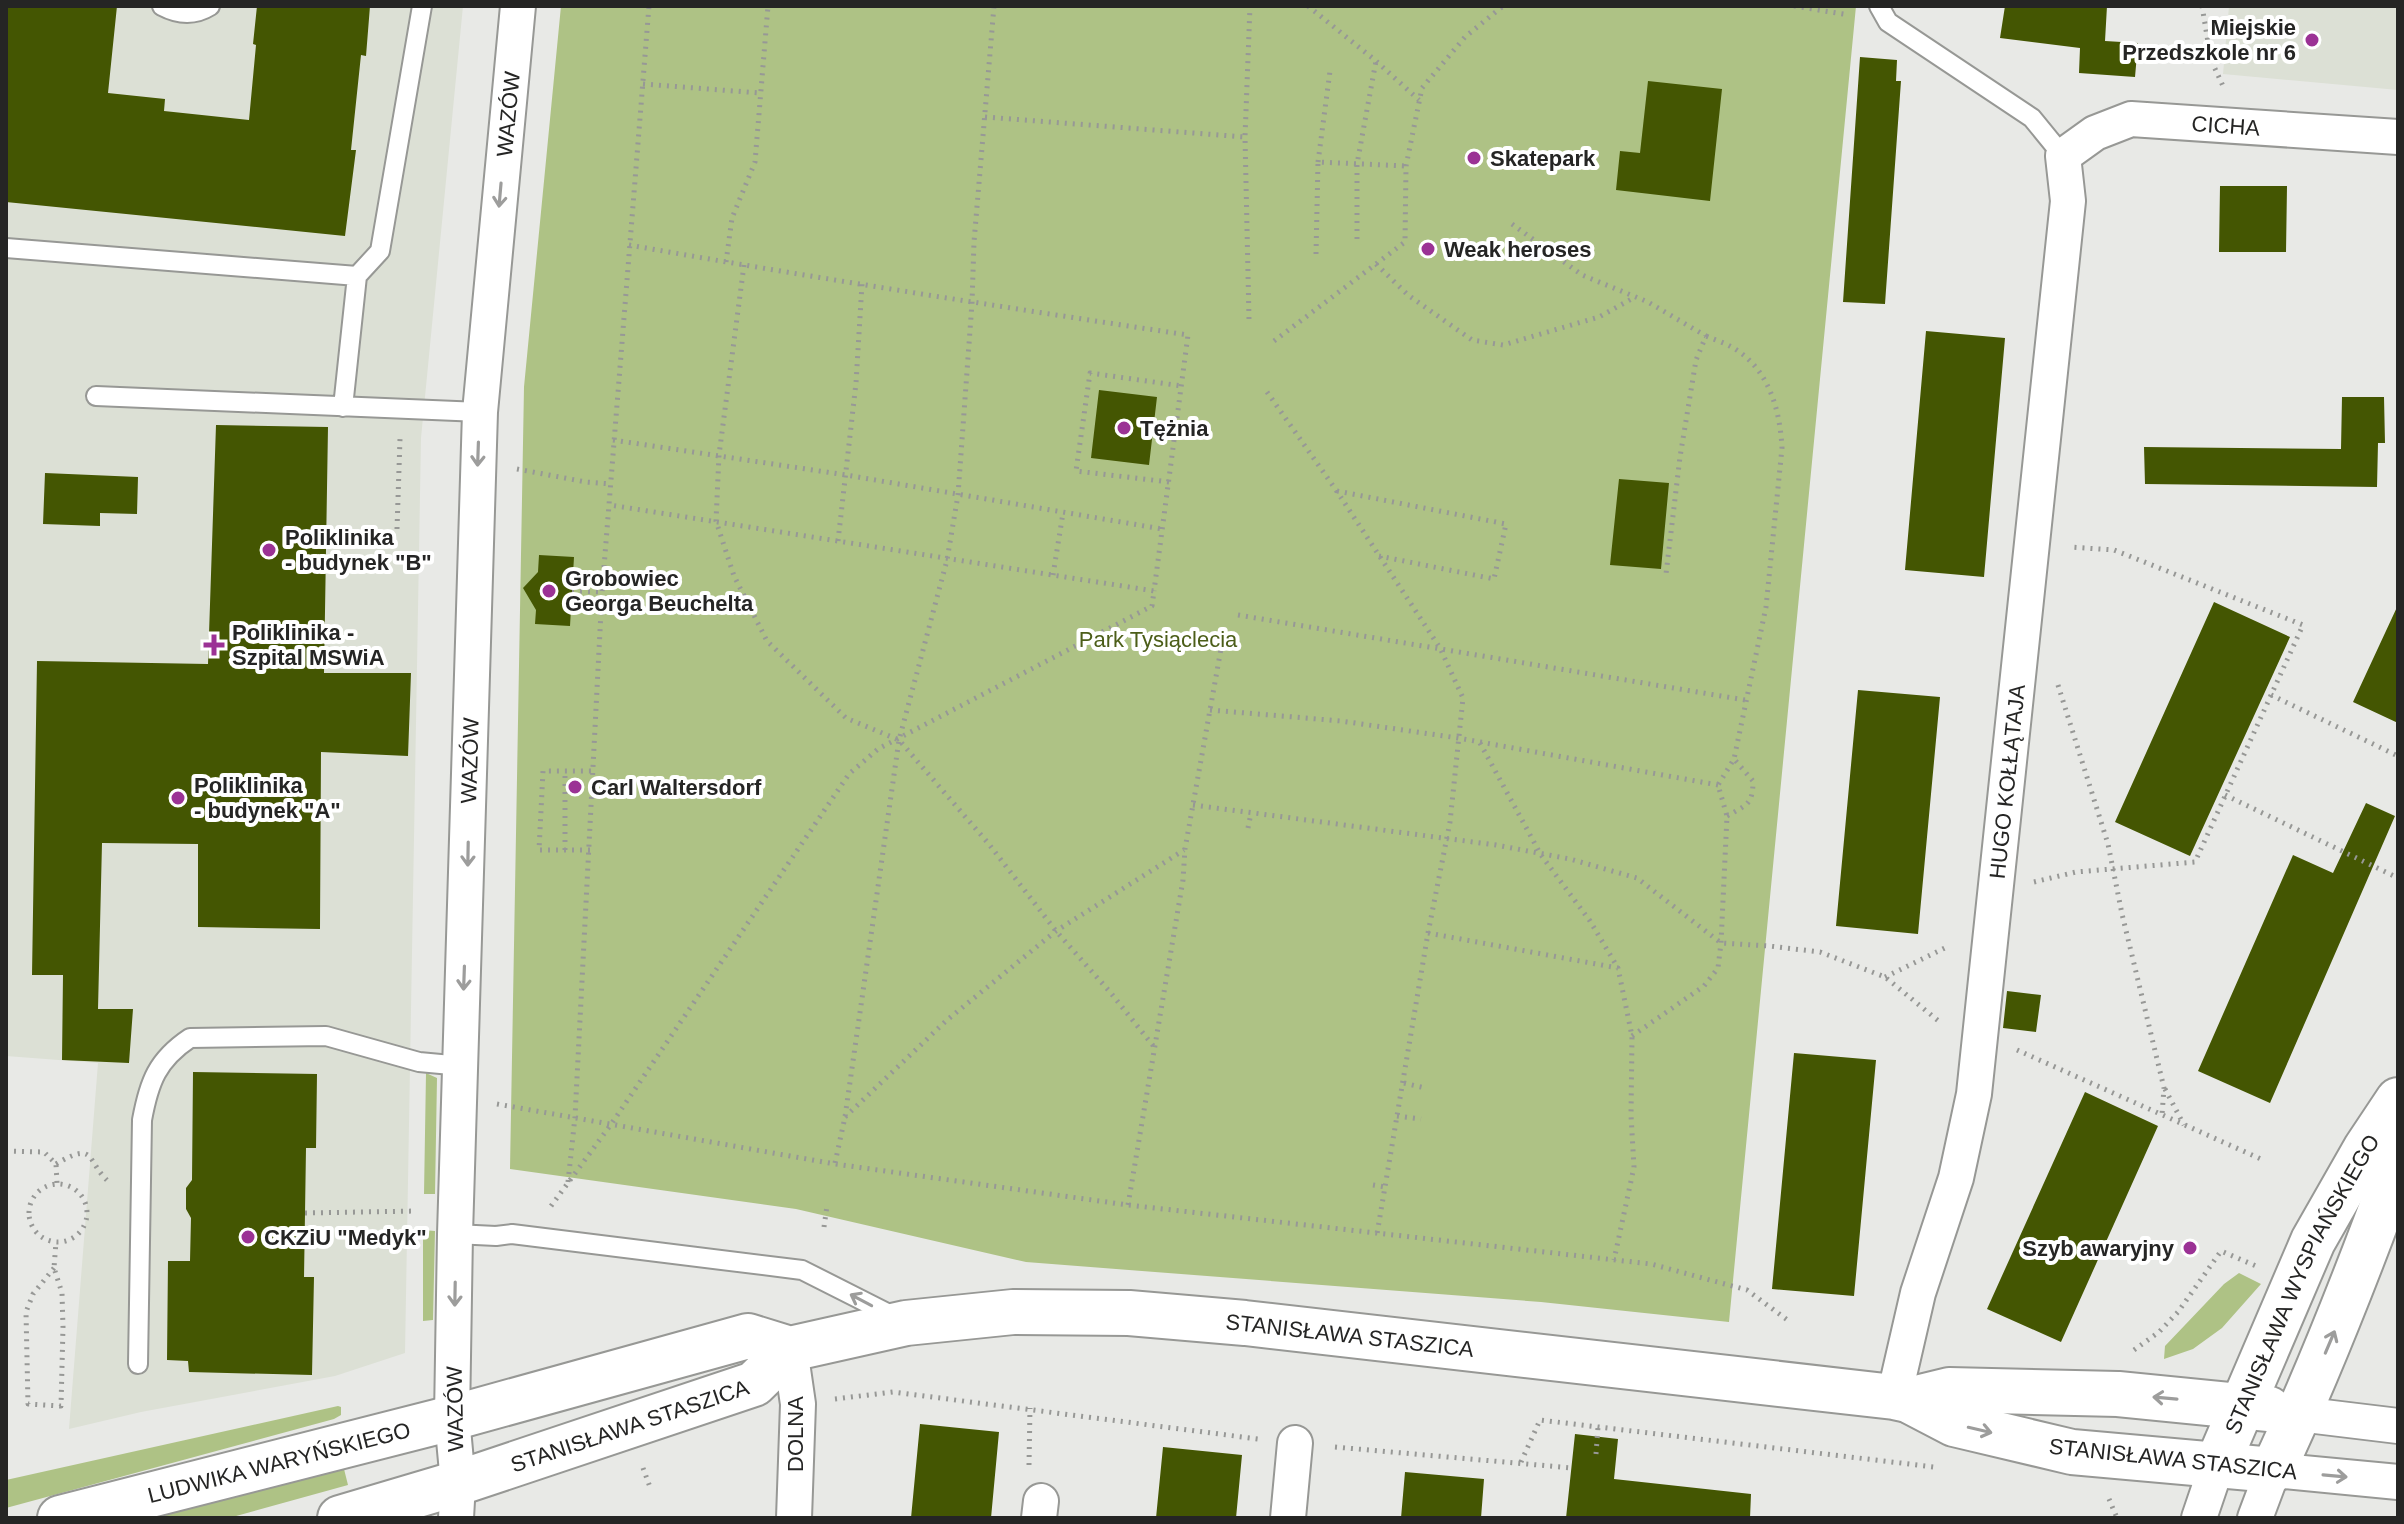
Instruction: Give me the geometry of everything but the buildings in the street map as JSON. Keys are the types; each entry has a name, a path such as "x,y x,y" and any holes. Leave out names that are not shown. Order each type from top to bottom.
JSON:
{"street":[{"name":"WAZÓW","path":"457,1500 452,1418 455,1234 480,412 518,6"},
{"name":"CICHA","path":"2063,156 2095,133 2131,119 2398,137"},
{"name":"HUGO KOŁŁĄTAJA","path":"1901,1398 1918,1293 1956,1178 1974,1094 2068,201 2063,156"},
{"name":"STANISŁAWA WYSPIAŃSKIEGO","path":"2199,1518 2217,1465 2313,1241 2366,1148 2398,1100"},
{"name":"STANISŁAWA WYSPIAŃSKIEGO","path":"2255,1518 2348,1300 2398,1163"},
{"name":"STANISŁAWA STASZICA","path":"452,1418 748,1336 790,1349 906,1323 1013,1312 1129,1313 1245,1323 1901,1398 1949,1390 2118,1394 2243,1405 2398,1426"},
{"name":"STANISŁAWA STASZICA","path":"457,1500 754,1384 790,1349"},
{"name":"DOLNA","path":"790,1349 798,1404 794,1518"},
{"name":"STANISŁAWA STASZICA","path":"1901,1398 1954,1424 2072,1452 2398,1482"},
{"name":"LUDWIKA WARYŃSKIEGO","path":"60,1518 452,1418"},
{"path":"1288,1518 1295,1443"},
{"path":"340,1518 457,1500"}],"lane":[{"path":"162,6 177,13 193,13 210,6"},
{"path":"343,407 357,276 380,251 422,6"},
{"path":"1883,14 2032,118 2063,156"},
{"path":"6,248 357,276"},
{"path":"96,396 480,412"},
{"path":"138,1364 142,1120 147,1090 157,1069 171,1051 190,1038 326,1036 419,1062 462,1066"},
{"path":"455,1234 512,1234 802,1270 906,1323"}],"path":[{"path":"567,1183 575,1117 602,592 649,6"},
{"path":"726,262 732,218 755,162 768,6"},
{"path":"835,1164 845,1117 899,740 947,560 958,495 974,242 994,6"},
{"path":"1249,319 1245,137 1250,6"},
{"path":"1308,6 1420,100"},
{"path":"1274,341 1405,242 1406,166 1422,88 1465,37 1503,6"},
{"path":"1794,6 1883,14"},
{"path":"2202,6 2211,60 2216,70"},
{"path":"1357,239 1357,164 1376,61"},
{"path":"1316,254 1318,162 1330,71"},
{"path":"643,84 760,93"},
{"path":"985,117 1245,137"},
{"path":"1318,162 1406,166"},
{"path":"1512,224 1582,275 1648,302 1735,349 1755,366 1771,391 1780,423 1782,448 1766,607 1734,759 1718,785 1727,816 1718,968 1704,986 1632,1036"},
{"path":"528,1237 612,1123 849,774 878,749 1152,606 1188,335 915,294 629,245"},
{"path":"1376,264 1408,295 1472,340 1503,345 1599,317 1636,297"},
{"path":"744,265 719,455 716,521 734,576 767,641 846,718 899,740 988,843 1056,931 1155,1048"},
{"path":"838,542 856,383 862,284"},
{"path":"1666,574 1696,360 1706,336"},
{"path":"1169,482 1076,471 1090,373 1182,386"},
{"path":"1267,392 1440,648 1463,698 1452,812 1428,933 1377,1234"},
{"path":"397,529 401,431"},
{"path":"613,440 846,475 1162,529"},
{"path":"525,470 611,484"},
{"path":"1336,490 1506,524 1494,579 1379,556"},
{"path":"610,505 1154,591"},
{"path":"1053,575 1063,513"},
{"path":"2032,544 2114,550 2303,625 2195,862 2076,872"},
{"path":"572,591 602,592"},
{"path":"1238,615 1745,700"},
{"path":"1128,1205 1183,880 1185,849 1224,632"},
{"path":"2055,677 2108,844 2164,1088 2184,1125"},
{"path":"2271,695 2398,756"},
{"path":"1210,710 1341,721 1458,738 1718,785"},
{"path":"1480,742 1541,855 1590,921 1618,968 1632,1036 1634,1167 1614,1260"},
{"path":"1727,816 1749,804 1753,795 1753,781 1734,759"},
{"path":"590,850 539,850 543,771 594,771"},
{"path":"565,772 565,850"},
{"path":"2225,795 2394,876"},
{"path":"1193,805 1496,845 1570,859 1637,878 1721,943 1820,952 1885,977 1947,1029"},
{"path":"1248,828 1251,813"},
{"path":"845,1117 947,1020 1056,931 1185,849"},
{"path":"1428,933 1618,968"},
{"path":"1885,977 1955,943"},
{"path":"2027,1054 2261,1159"},
{"path":"1404,1083 1425,1088"},
{"path":"2162,1115 2164,1088"},
{"path":"460,1105 499,1104 835,1164 1128,1205 1614,1260 1677,1270 1747,1290 1790,1322"},
{"path":"1397,1116 1421,1119"},
{"path":"6,1151 44,1152 56,1164 57,1183"},
{"path":"56,1164 76,1152 85,1153 96,1162 106,1180 121,1189 141,1193"},
{"path":"57,1183 82,1195 88,1213 86,1223 74,1237 56,1242 38,1234 32,1227 29,1207 39,1191 57,1183"},
{"path":"1373,1185 1385,1187"},
{"path":"824,1227 827,1206"},
{"path":"305,1213 416,1211"},
{"path":"54,1268 33,1294 26,1312 28,1404 61,1406 62,1293 54,1268 56,1242"},
{"path":"2124,1357 2159,1332 2178,1312 2221,1251 2258,1267"},
{"path":"798,1404 893,1392 1295,1443 1572,1468"},
{"path":"1030,1408 1029,1485 1040,1510"},
{"path":"1521,1462 1540,1420 1949,1469"},
{"path":"1596,1454 1598,1427"},
{"path":"643,1468 650,1487"}],"shaded area":[{"path":"6,6 463,6 421,438 405,1353 335,1376 141,1412 69,1429 98,1063 6,1056"},
{"name":"Miejskie Przedszkole nr 6","path":"2229,6 2398,6 2398,90 2223,74"}],"green space":[{"name":"Park Tysiąclecia","path":"561,6 1856,6 1729,1322 1541,1302 1026,1262 796,1209 510,1169 524,387"},
{"path":"426,1073 437,1078 435,1194 424,1194"},
{"path":"423,1230 435,1231 433,1320 423,1321"},
{"path":"2239,1273 2261,1284 2222,1328 2193,1349 2164,1359 2165,1346 2224,1284"},
{"path":"341,1407 341,1415 334,1419 6,1508 6,1480"},
{"path":"343,1465 348,1485 229,1518 156,1518"}],"place":[{"name":"Miejskie Przedszkole nr 6","path":"2312,40"},
{"name":"Skatepark","path":"1474,158"},
{"name":"Weak heroses","path":"1428,249"},
{"name":"Tężnia","path":"1124,428"},
{"name":"Poliklinika - budynek \"B\"","path":"269,550"},
{"name":"Grobowiec Georga Beuchelta","path":"549,591"},
{"name":"Poliklinika - Szpital MSWiA","path":"214,645"},
{"name":"Carl Waltersdorf","path":"575,787"},
{"name":"Poliklinika - budynek \"A\"","path":"178,798"},
{"name":"CKZiU \"Medyk\"","path":"248,1237"},
{"name":"Szyb awaryjny","path":"2190,1248"}]}
